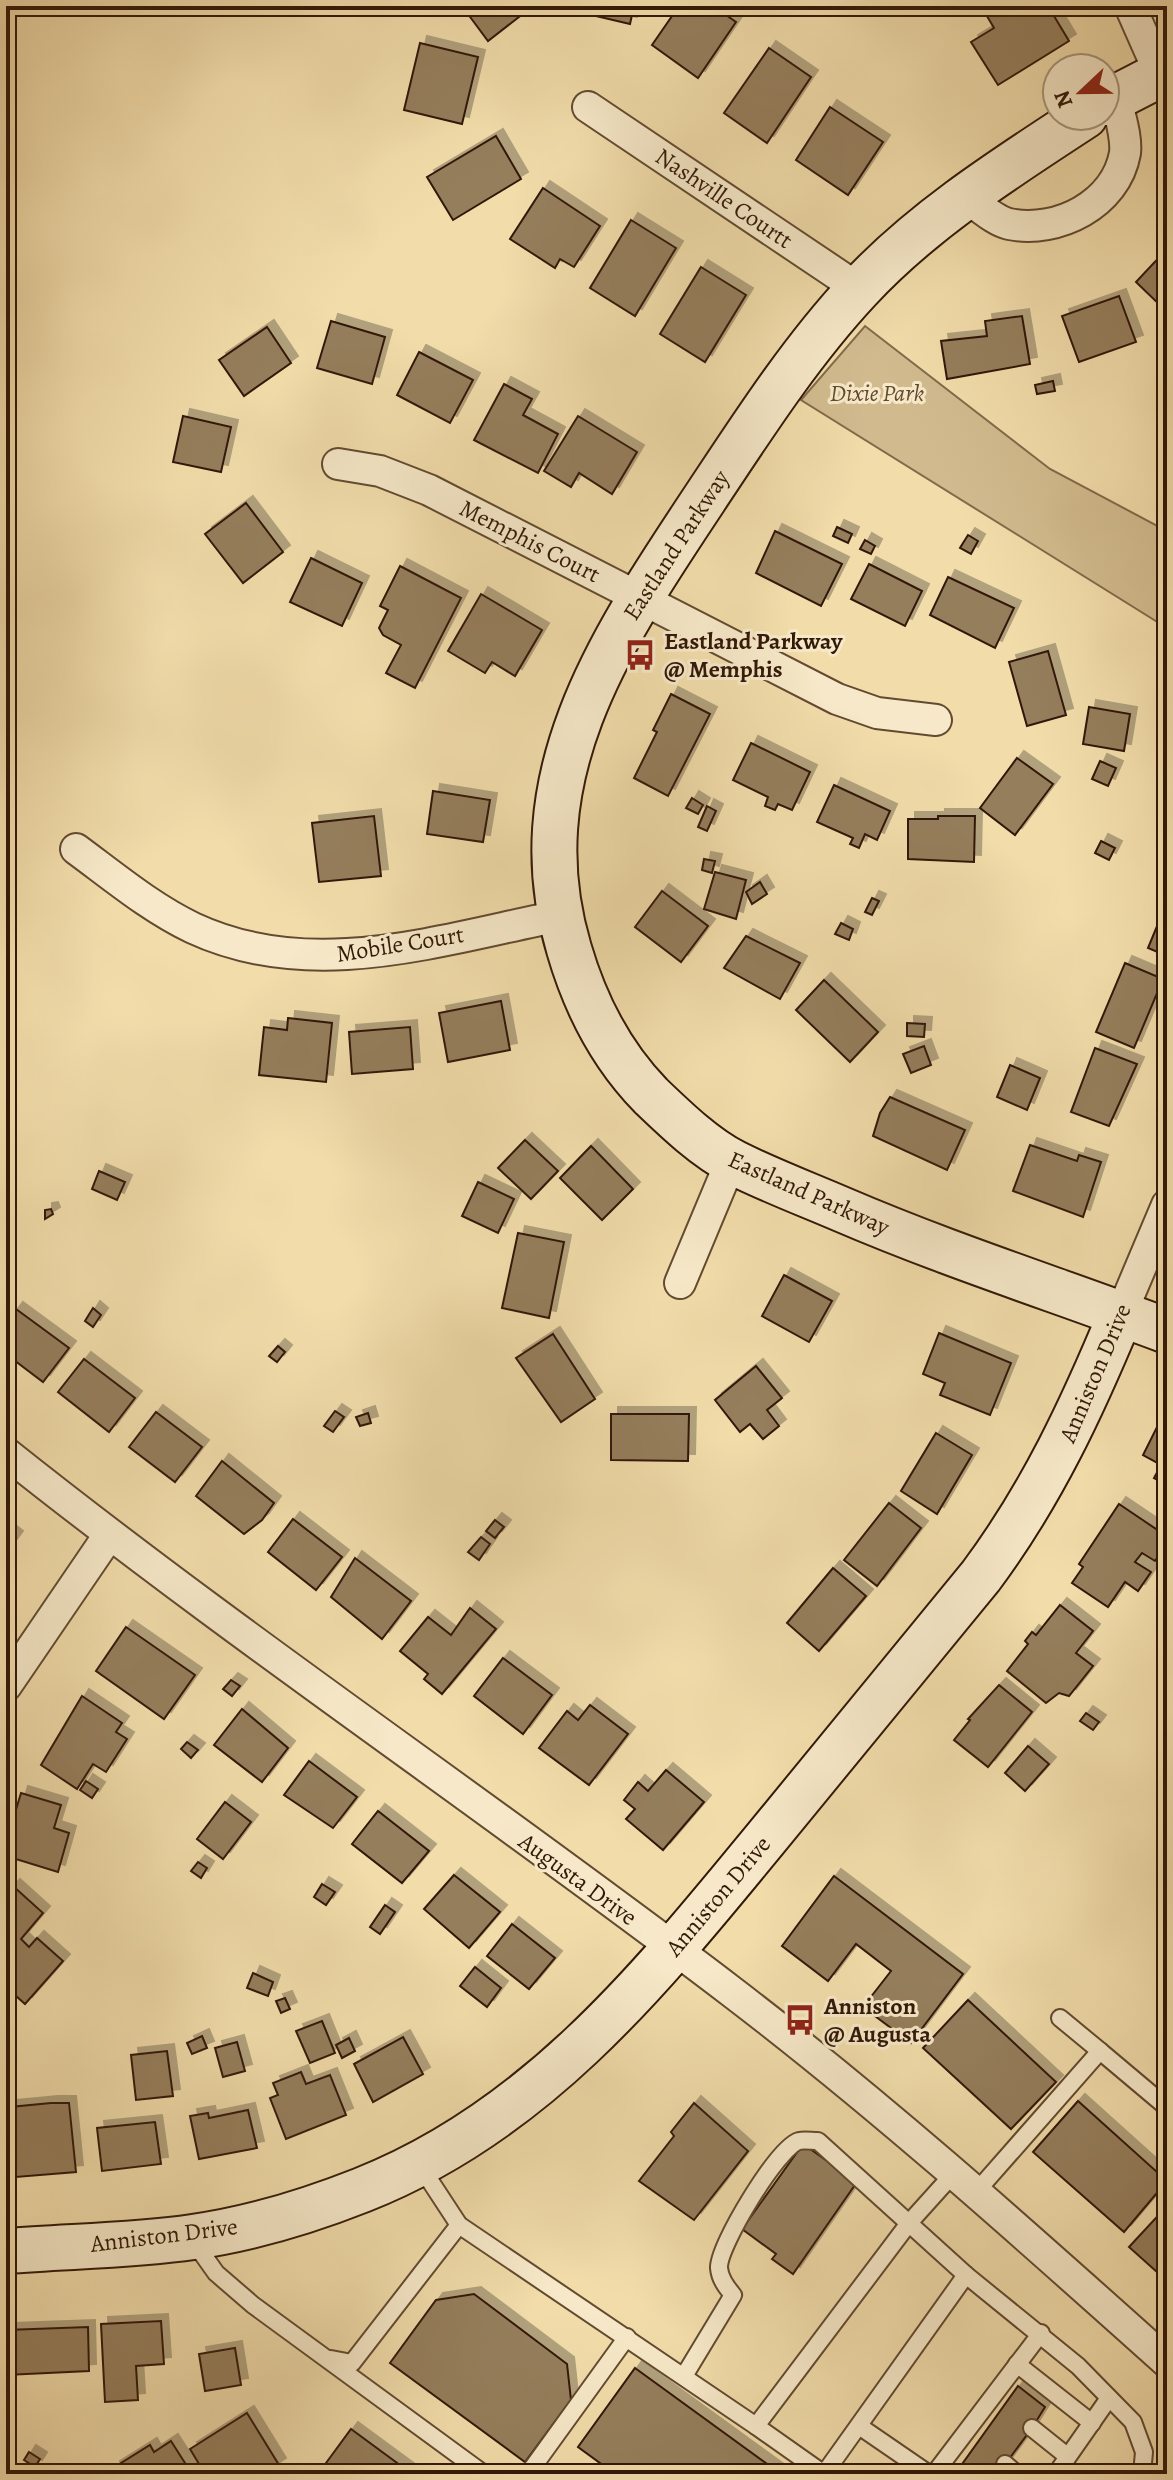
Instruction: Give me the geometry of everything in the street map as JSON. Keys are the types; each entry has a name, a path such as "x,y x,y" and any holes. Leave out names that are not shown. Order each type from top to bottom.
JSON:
{"street":[{"path":"1130,6 1163,72"},
{"name":"Eastland Parkway","path":"1121,95 1163,72"},
{"name":"Nashville Courtt","path":"588,107 859,289"},
{"name":"Eastland Parkway","path":"1063,132 967,198 859,289 741,443 639,597 576,724 561,774 554,823 559,916 577,974 596,1019 618,1057 651,1096 731,1161 940,1252 1167,1331"},
{"path":"967,198 1007,224 1046,225 1095,205 1119,174 1125,150 1116,132"},
{"name":"Memphis Court","path":"338,464 380,471 429,490 837,699 877,713 936,720"},
{"name":"Mobile Court","path":"76,849 143,899 193,928 246,948 306,957 371,953 559,916"},
{"path":"680,1283 731,1161"},
{"name":"Anniston Drive","path":"6,2251 191,2237 233,2229 360,2191 419,2165 536,2089 586,2045 674,1950 1018,1527 1077,1421 1167,1205"},
{"name":"Augusta Drive","path":"6,1453 109,1535 674,1950 881,2110 1167,2362"},
{"path":"6,1686 109,1535"}],"lane":[{"path":"1060,2018 1163,2104"},
{"path":"756,2426 909,2223 965,2182 1100,2051"},
{"path":"684,2376 733,2295 723,2283 718,2265 732,2228 784,2152 798,2141 818,2141 966,2275 1041,2333 1133,2422 1144,2452 1142,2474"},
{"path":"419,2165 459,2225 824,2474 966,2275"},
{"path":"325,2358 352,2363 459,2225"},
{"path":"191,2237 216,2273 325,2358 484,2474"},
{"path":"859,2426 932,2474 972,2437 1017,2364 1041,2333"},
{"path":"528,2474 627,2337"},
{"path":"1017,2364 1092,2423"},
{"path":"1056,2474 1109,2398"},
{"path":"1032,2428 1067,2456"}],"green space":[{"name":"Dixie Park","path":"865,326 1050,469 1167,531 1167,628 801,400"}],"building":[{"path":"462,6 533,6 488,41"},
{"path":"566,6 634,6 630,24 566,9"},
{"path":"679,6 713,6 736,22 698,78 652,45"},
{"path":"981,6 1048,6 1069,41 1051,52 1041,52 1041,58 998,85 971,42 994,28"},
{"path":"420,43 478,57 462,124 404,110"},
{"path":"769,48 811,77 767,143 724,113"},
{"path":"830,107 883,142 848,195 796,160"},
{"path":"496,136 521,179 453,220 427,177"},
{"path":"543,188 600,226 574,267 560,259 555,268 510,239"},
{"path":"631,220 676,248 635,316 590,288"},
{"path":"1167,249 1167,312 1136,282"},
{"path":"701,267 746,295 705,362 660,334"},
{"path":"1119,296 1136,342 1079,362 1062,316"},
{"path":"1022,316 1030,364 947,379 941,341 987,336 985,321"},
{"path":"331,321 385,337 372,384 317,368"},
{"path":"267,327 291,363 244,396 219,360"},
{"path":"419,352 473,380 450,423 397,395"},
{"path":"1053,381 1055,391 1037,394 1035,385"},
{"path":"504,384 532,399 523,415 558,434 538,473 474,440"},
{"path":"183,416 231,427 221,472 173,462"},
{"path":"578,416 637,452 612,494 579,473 571,487 544,471"},
{"path":"246,503 283,552 243,583 205,534"},
{"path":"837,527 852,534 848,543 833,536"},
{"path":"775,531 842,564 821,606 756,573"},
{"path":"968,535 978,541 971,554 960,548"},
{"path":"865,540 875,546 871,554 860,549"},
{"path":"311,558 362,583 342,626 290,602"},
{"path":"869,564 922,591 905,626 851,599"},
{"path":"400,566 461,598 415,688 386,673 401,645 383,635 379,628 388,610 380,606"},
{"path":"948,577 1014,608 995,648 930,615"},
{"path":"481,594 542,630 515,676 492,662 485,673 448,651"},
{"path":"1048,651 1066,715 1027,726 1009,662"},
{"path":"671,694 710,714 668,796 634,778 657,732 653,730"},
{"path":"1089,707 1130,714 1124,751 1083,744"},
{"path":"751,743 810,772 792,810 778,804 775,810 765,806 768,797 733,780"},
{"path":"1017,758 1053,784 1015,835 980,808"},
{"path":"1100,761 1116,768 1108,786 1092,779"},
{"path":"834,785 890,811 877,840 865,834 859,848 850,844 853,838 817,822"},
{"path":"433,791 490,800 483,842 427,834"},
{"path":"692,798 703,805 698,814 686,808"},
{"path":"707,806 716,811 707,831 698,827"},
{"path":"374,816 381,876 319,882 312,823"},
{"path":"938,816 975,816 974,862 908,859 908,819 938,819"},
{"path":"1101,841 1115,848 1109,860 1095,853"},
{"path":"704,859 715,861 712,873 702,870"},
{"path":"715,872 746,880 736,919 704,909"},
{"path":"760,882 767,894 752,904 746,892"},
{"path":"662,891 708,926 681,962 635,927"},
{"path":"872,898 879,901 872,915 865,912"},
{"path":"1167,902 1167,956 1148,948"},
{"path":"841,923 853,929 849,940 835,934"},
{"path":"746,936 800,963 780,999 724,968"},
{"path":"1125,963 1163,979 1134,1048 1096,1032"},
{"path":"824,980 878,1032 850,1062 796,1010"},
{"path":"501,1001 510,1050 448,1062 439,1013"},
{"path":"288,1018 332,1023 326,1082 259,1075 264,1027 287,1030"},
{"path":"907,1023 925,1024 924,1037 907,1036"},
{"path":"410,1027 413,1069 352,1074 349,1032"},
{"path":"924,1046 931,1065 911,1073 903,1054"},
{"path":"1095,1048 1137,1064 1109,1126 1071,1112"},
{"path":"1010,1065 1040,1078 1027,1110 997,1097"},
{"path":"890,1097 965,1130 947,1170 873,1136 880,1113"},
{"path":"525,1140 558,1171 531,1199 498,1168"},
{"path":"1030,1145 1077,1161 1079,1155 1101,1162 1083,1217 1013,1191"},
{"path":"591,1146 633,1189 602,1220 560,1178"},
{"path":"99,1171 125,1182 117,1200 92,1189"},
{"path":"478,1182 514,1199 498,1233 462,1216"},
{"path":"51,1209 53,1214 45,1219 45,1210"},
{"path":"518,1233 564,1242 549,1318 502,1308"},
{"path":"784,1275 832,1301 809,1342 762,1316"},
{"path":"93,1308 101,1315 93,1327 85,1321"},
{"path":"16,1309 69,1348 43,1382 6,1354 6,1322"},
{"path":"939,1333 1011,1363 990,1415 940,1395 945,1383 923,1374"},
{"path":"553,1334 595,1399 561,1422 516,1358"},
{"path":"278,1346 285,1352 277,1362 269,1356"},
{"path":"84,1359 135,1398 109,1432 58,1392"},
{"path":"756,1366 782,1398 767,1410 779,1426 763,1439 750,1424 740,1432 715,1400"},
{"path":"335,1411 344,1417 333,1432 324,1426"},
{"path":"156,1412 202,1447 175,1482 129,1447"},
{"path":"368,1413 371,1423 360,1426 356,1417"},
{"path":"611,1414 689,1414 688,1461 611,1460"},
{"path":"1163,1415 1167,1417 1167,1485 1154,1478 1161,1465 1143,1455"},
{"path":"936,1433 972,1455 937,1514 901,1491"},
{"path":"222,1461 274,1503 262,1520 244,1534 196,1496"},
{"path":"889,1503 921,1528 877,1586 844,1560"},
{"path":"1119,1504 1156,1529 1167,1543 1155,1561 1142,1553 1135,1562 1151,1572 1138,1591 1125,1582 1108,1607 1072,1583 1083,1567 1079,1564"},
{"path":"293,1519 342,1557 316,1590 268,1552"},
{"path":"495,1520 504,1527 495,1538 486,1531"},
{"path":"6,1530 16,1538 6,1551"},
{"path":"481,1537 490,1544 479,1560 468,1552"},
{"path":"355,1558 411,1601 382,1639 331,1597"},
{"path":"833,1568 866,1596 819,1651 787,1623"},
{"path":"1060,1605 1093,1631 1076,1653 1093,1666 1069,1696 1059,1693 1046,1703 1007,1671 1028,1644 1025,1641 1032,1632 1036,1635"},
{"path":"470,1608 496,1629 442,1694 424,1679 428,1674 400,1651 428,1617 451,1635"},
{"path":"126,1627 195,1675 164,1719 96,1671"},
{"path":"503,1658 552,1695 523,1734 474,1696"},
{"path":"231,1680 240,1686 232,1696 223,1689"},
{"path":"999,1685 1032,1712 988,1767 954,1740 968,1719"},
{"path":"82,1696 122,1723 116,1732 127,1739 106,1772 93,1764 77,1789 41,1765"},
{"path":"590,1705 628,1734 589,1785 539,1748 567,1711 578,1720"},
{"path":"242,1709 288,1748 262,1782 214,1745"},
{"path":"1086,1713 1099,1722 1093,1730 1080,1721"},
{"path":"187,1742 198,1750 191,1758 181,1749"},
{"path":"1028,1746 1049,1764 1025,1791 1005,1773"},
{"path":"309,1761 357,1797 333,1828 284,1795"},
{"path":"666,1770 704,1802 663,1850 626,1819 635,1809 624,1800 638,1782 648,1791"},
{"path":"86,1781 98,1789 92,1798 80,1790"},
{"path":"21,1793 61,1805 54,1828 69,1833 58,1872 6,1856 6,1843"},
{"path":"225,1802 251,1822 223,1859 197,1839"},
{"path":"378,1811 429,1851 402,1883 352,1844"},
{"path":"198,1862 207,1868 201,1878 191,1871"},
{"path":"454,1875 500,1912 469,1948 424,1909"},
{"path":"834,1876 963,1974 911,2043 863,2007 891,1971 856,1944 828,1981 782,1946"},
{"path":"322,1884 335,1892 326,1905 314,1897"},
{"path":"13,1886 43,1913 21,1939 29,1947 37,1938 63,1961 25,2004 6,1987 6,1894"},
{"path":"385,1905 395,1912 380,1934 370,1927"},
{"path":"512,1924 555,1958 529,1989 487,1956"},
{"path":"475,1967 501,1988 487,2007 460,1986"},
{"path":"253,1973 273,1982 268,1996 247,1988"},
{"path":"285,1998 290,2009 281,2013 276,2001"},
{"path":"968,2000 1056,2082 1011,2129 923,2048"},
{"path":"322,2021 335,2053 310,2063 296,2031"},
{"path":"202,2036 207,2048 192,2054 187,2043"},
{"path":"403,2037 423,2074 373,2102 354,2064"},
{"path":"349,2038 355,2051 342,2058 336,2045"},
{"path":"237,2042 245,2071 223,2077 215,2048"},
{"path":"167,2051 173,2096 136,2100 131,2055"},
{"path":"301,2072 306,2084 330,2075 346,2115 286,2139 270,2098 278,2095 273,2083"},
{"path":"1078,2101 1167,2181 1124,2232 1033,2152"},
{"path":"69,2103 76,2172 16,2177 10,2107"},
{"path":"694,2103 748,2151 694,2220 639,2181 674,2136 671,2132"},
{"path":"248,2110 257,2148 199,2159 190,2116 208,2113 209,2118"},
{"path":"155,2122 161,2164 102,2171 97,2128"},
{"path":"803,2144 857,2182 793,2274 772,2259 776,2254 742,2229"},
{"path":"1167,2206 1167,2281 1129,2247"},
{"path":"474,2294 567,2364 571,2400 525,2462 390,2363 436,2300"},
{"path":"161,2321 164,2364 136,2366 138,2400 105,2402 101,2324"},
{"path":"88,2327 89,2371 6,2375 6,2330"},
{"path":"235,2348 241,2385 205,2391 199,2354"},
{"path":"635,2368 781,2474 615,2474 578,2447"},
{"path":"1018,2386 1045,2407 1032,2428 998,2474 955,2474"},
{"path":"247,2413 279,2465 265,2474 205,2474 190,2449"},
{"path":"351,2429 408,2471 406,2474 318,2474"},
{"path":"171,2441 192,2474 117,2474 113,2468 150,2445 154,2452"},
{"path":"29,2452 40,2459 35,2467 24,2460"}],"place":[{"name":"Eastland Parkway @ Memphis","path":"640,655"},
{"name":"Anniston @ Augusta","path":"800,2020"}]}
